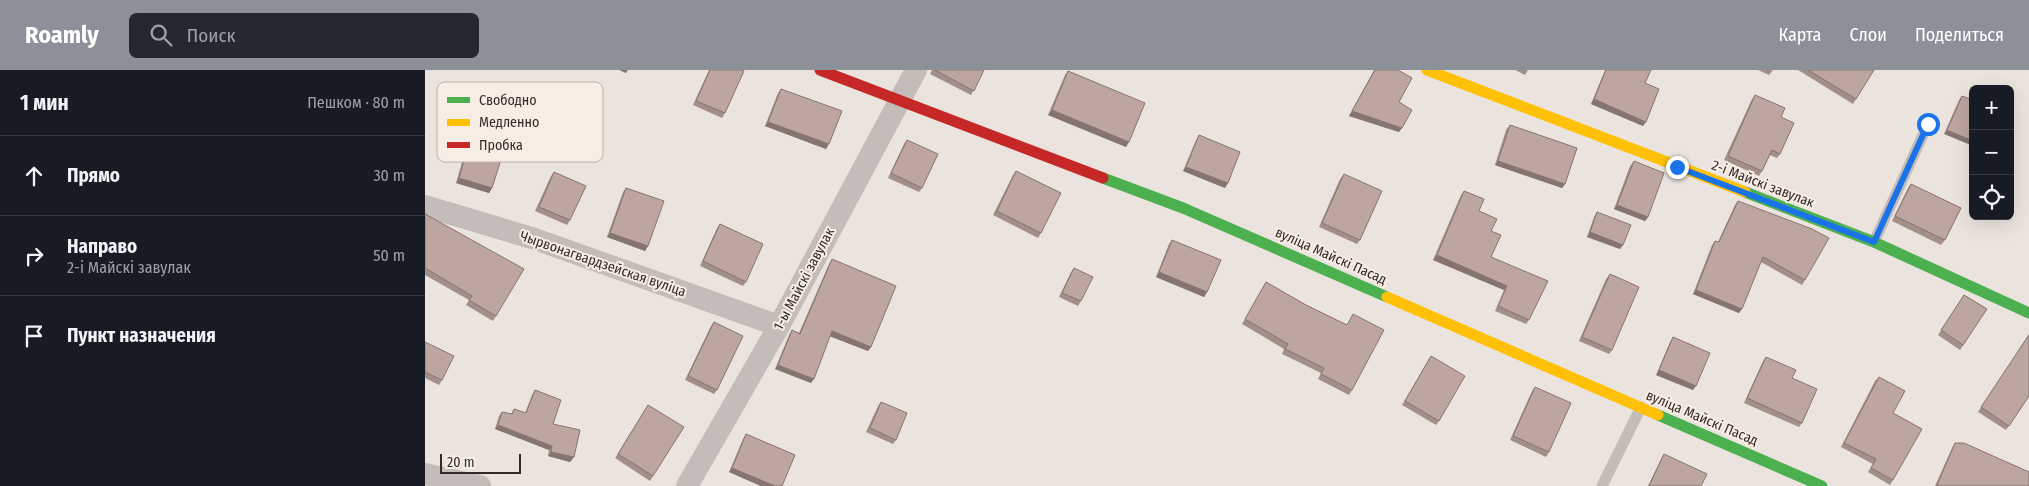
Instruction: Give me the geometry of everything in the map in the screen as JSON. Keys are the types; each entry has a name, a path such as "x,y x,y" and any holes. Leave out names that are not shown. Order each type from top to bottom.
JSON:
{"street":[{"name":"вуліца Майскі Пасад","path":"820,70 1183,208 1822,486"},
{"name":"1-ы Майскі завулак","path":"687,486 779,326 916,70"},
{"name":"2-і Майскі завулак","path":"1427,70 1874,242 2029,313"},
{"name":"Чырвонагвардзейская вуліца","path":"425,206 535,239 779,326"},
{"path":"425,474 480,486"}],"lane":[{"path":"1874,242 1928,124"},
{"path":"1602,486 1641,407"}],"building":[{"path":"710,70 744,71 725,113 696,101"},
{"path":"935,70 984,70 974,91"},
{"path":"1375,70 1398,70 1412,78 1399,102 1412,110 1402,128 1352,111"},
{"path":"1606,70 1651,70 1645,83 1659,89 1646,122 1594,99"},
{"path":"1808,70 1874,70 1856,99"},
{"path":"1068,71 1145,103 1129,142 1052,110"},
{"path":"781,89 842,111 829,144 768,122"},
{"path":"1755,95 1785,108 1781,117 1794,123 1780,154 1772,150 1762,171 1728,156"},
{"path":"1962,96 1969,99 1969,139 1947,130"},
{"path":"1510,125 1577,148 1565,184 1498,161"},
{"path":"1199,135 1240,152 1228,183 1186,167"},
{"path":"907,140 938,154 922,188 891,173"},
{"path":"1634,161 1664,173 1648,217 1617,205"},
{"path":"464,162 500,162 492,188 459,178"},
{"path":"1016,171 1061,193 1041,233 997,211"},
{"path":"554,172 586,186 570,220 539,207"},
{"path":"1344,174 1382,191 1360,240 1322,223"},
{"path":"1911,184 1961,208 1945,240 1895,216"},
{"path":"626,188 664,201 648,246 610,233"},
{"path":"1464,191 1484,199 1479,211 1497,219 1491,231 1501,235 1491,257 1548,281 1529,320 1498,306 1507,286 1437,255"},
{"path":"1738,201 1812,229 1829,238 1805,280 1763,257 1742,309 1696,290 1715,241 1719,242"},
{"path":"1597,212 1631,225 1623,245 1590,232"},
{"path":"425,214 524,269 496,316 469,300 472,296 425,268"},
{"path":"720,224 763,244 746,282 703,261"},
{"path":"1172,240 1221,260 1207,292 1159,272"},
{"path":"832,259 896,286 871,347 832,331 814,379 778,365 792,330 800,334"},
{"path":"1074,268 1093,277 1081,301 1062,293"},
{"path":"1610,274 1639,287 1612,350 1582,337"},
{"path":"1266,282 1306,305 1347,325 1353,314 1384,330 1352,390 1321,374 1324,368 1285,349 1288,344 1245,319"},
{"path":"1964,295 1987,309 1963,345 1941,330"},
{"path":"714,322 743,336 717,390 688,376"},
{"path":"2029,335 2029,396 2009,426 1981,407"},
{"path":"1673,337 1710,353 1696,386 1659,370"},
{"path":"425,342 454,356 442,380 425,372"},
{"path":"1431,356 1465,376 1439,421 1405,401"},
{"path":"1766,357 1796,370 1792,378 1817,389 1802,423 1747,398"},
{"path":"1879,377 1905,391 1893,413 1922,429 1893,480 1871,468 1876,459 1844,443"},
{"path":"1535,387 1571,403 1549,452 1513,436"},
{"path":"535,390 561,400 553,424 580,430 574,457 551,452 552,446 498,425 502,412 512,414 514,409 526,413"},
{"path":"881,402 907,413 896,440 870,428"},
{"path":"648,405 684,427 653,476 618,454"},
{"path":"746,434 795,455 782,486 775,486 732,468"},
{"path":"1955,443 1964,443 2029,472 2029,486 1937,485"},
{"path":"1664,454 1707,474 1701,486 1649,486"}],"traffic: fast":[{"path":"1103,178 1183,208 1387,297"},
{"path":"1745,192 1874,242 2029,313"},
{"path":"1658,415 1822,486"}],"traffic: slow":[{"path":"1427,70 1745,192"},
{"path":"1387,297 1658,415"}],"traffic: jam":[{"path":"820,70 1103,178"}],"route":[{"path":"1677,167 1874,242 1928,124"}]}
